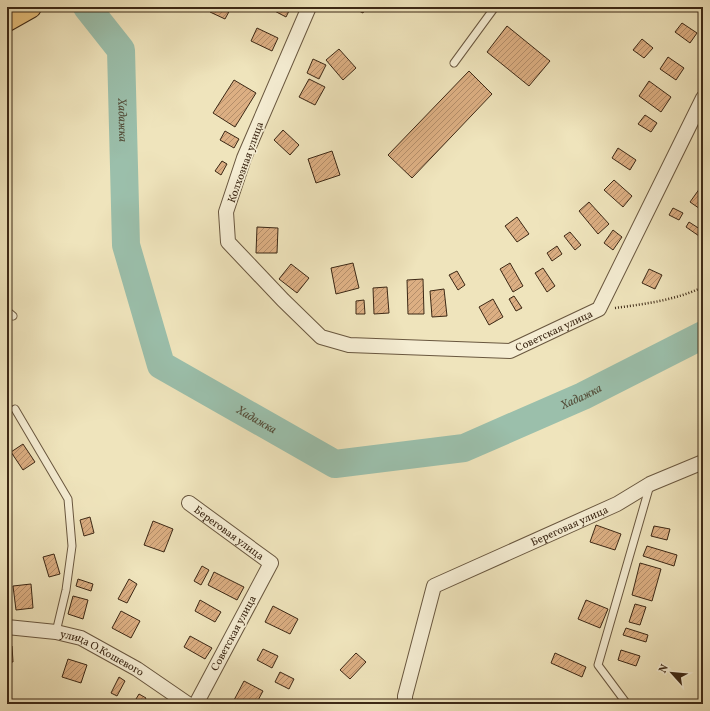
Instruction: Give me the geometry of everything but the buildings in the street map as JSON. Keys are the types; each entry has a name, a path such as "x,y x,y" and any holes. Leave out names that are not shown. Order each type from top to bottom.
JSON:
{"main road":[{"path":"7,20 30,7"}],"street":[{"name":"Колхозная улица","path":"309,7 244,158 226,212 228,242 321,338"},
{"name":"Советская улица","path":"321,338 349,345 510,351 599,309 703,98"},
{"name":"Береговая улица","path":"405,704 405,696 434,586 617,504 650,484 703,462"},
{"name":"Береговая улица","path":"189,503 271,563"},
{"name":"Советская улица","path":"196,704 271,563"},
{"name":"улица О.Кошевого","path":"7,627 56,632 82,638 137,669 188,704"}],"lane":[{"path":"454,63 495,7"},
{"path":"7,311 13,316"},
{"path":"15,409 68,499 72,546 66,590 56,632"},
{"path":"627,704 598,665 650,484"}],"path":[{"path":"599,309 646,304 694,292 703,288"}],"waterway":[{"name":"Хадажка","path":"87,7 121,50 126,245 161,365 335,464 464,448 583,396 703,335"}]}
